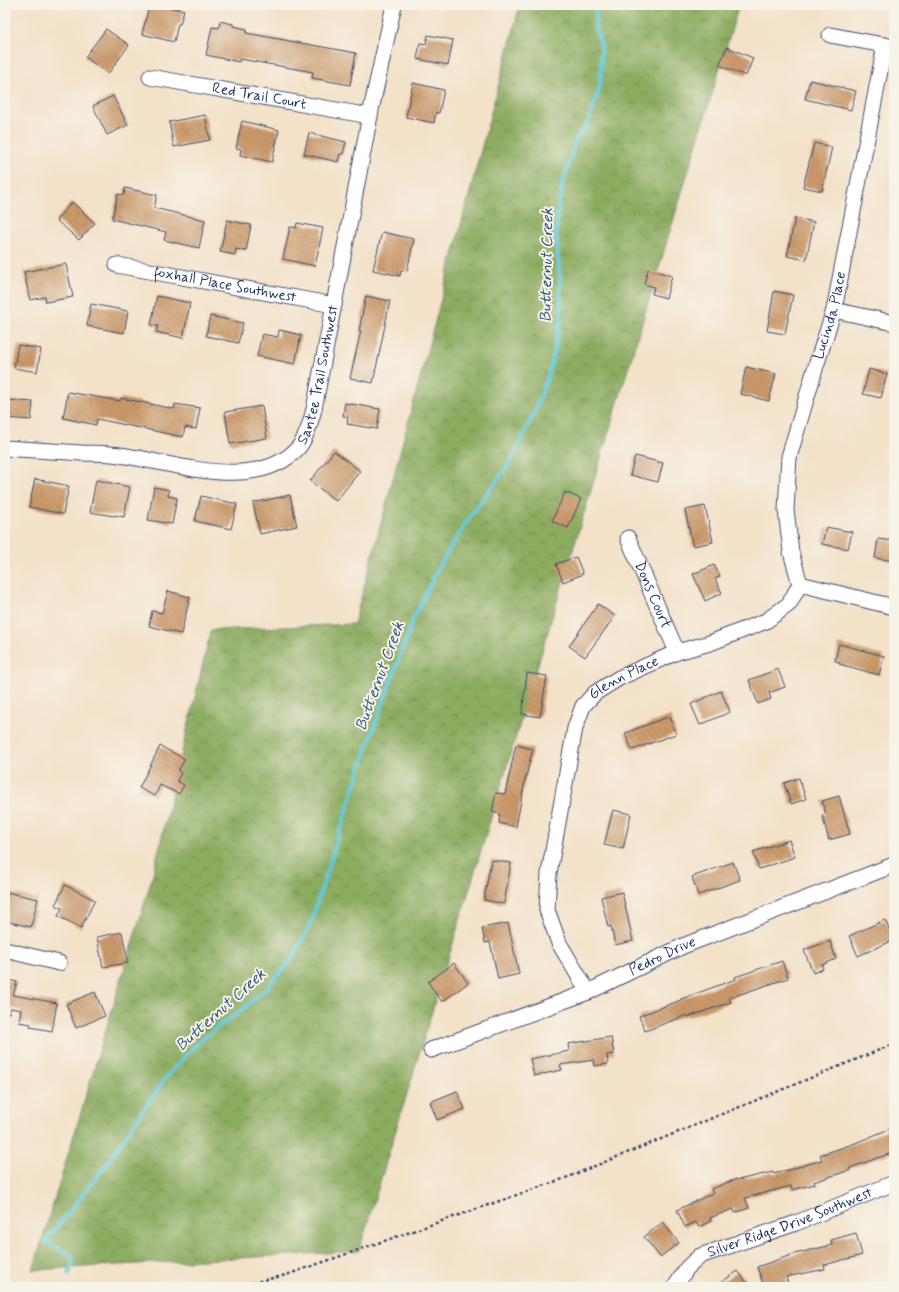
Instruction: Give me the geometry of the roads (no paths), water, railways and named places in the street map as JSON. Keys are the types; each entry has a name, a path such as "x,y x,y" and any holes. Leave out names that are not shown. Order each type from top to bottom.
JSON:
{"street":[{"name":"Santee Trail Southwest","path":"5,448 120,455 208,471 239,473 263,469 281,462 298,448 309,427 314,409 370,116 394,5"},
{"path":"830,35 890,46"},
{"name":"Lucinda Place","path":"800,584 791,552 786,510 789,457 812,376 834,310 890,46"},
{"name":"Red Trail Court","path":"150,77 370,116"},
{"name":"foxhall Place Southwest","path":"116,265 334,305"},
{"path":"834,310 894,323"},
{"name":"Dons Court","path":"628,538 677,652"},
{"path":"800,584 894,607"},
{"name":"Glenn Place","path":"588,992 559,943 547,910 549,873 575,728 583,706 595,692 619,678 677,652 710,643 766,621 789,604 800,584"},
{"name":"Pedro Drive","path":"431,1050 588,992 683,946 894,865"},
{"path":"5,950 59,963"},
{"name":"Silver Ridge Drive Southwest","path":"675,1287 687,1268 700,1256 796,1223 894,1183"}],"waterway":[{"name":"Butternut Creek","path":"69,1274 74,1258 45,1241 107,1164 163,1081 189,1052 205,1037 237,1014 267,988 293,958 311,922 368,745 413,620 439,566 471,515 507,467 534,413 548,376 561,318 560,278 556,238 560,198 576,140 587,124 600,86 601,46 595,27 596,5"}]}
